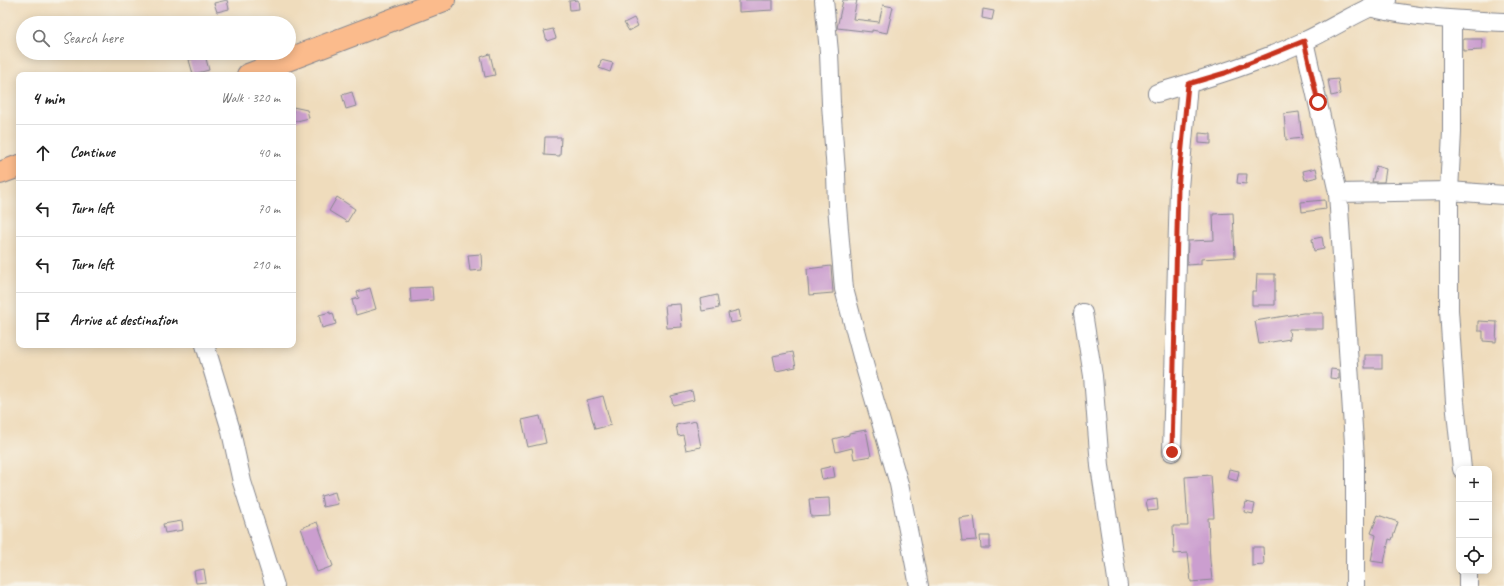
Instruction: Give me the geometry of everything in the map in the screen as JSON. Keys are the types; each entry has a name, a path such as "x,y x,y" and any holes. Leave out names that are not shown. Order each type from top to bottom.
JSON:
{"main road":[{"path":"296,57 444,0"},
{"path":"256,72 287,60"},
{"path":"0,173 16,167"}],"street":[{"path":"824,0 829,52 837,206 844,289 899,484 919,586"},
{"path":"1157,93 1225,73 1304,41 1369,7 1387,0"},
{"path":"1369,7 1393,13 1452,20 1504,22"},
{"path":"1452,20 1452,132 1449,191 1449,310 1455,402 1462,466"},
{"path":"1304,41 1338,193 1355,458 1355,586"},
{"path":"1172,452 1178,188 1188,84"},
{"path":"1338,193 1449,191 1504,195"},
{"path":"1083,313 1093,376 1100,466 1118,586"},
{"path":"206,348 230,427 242,482 275,586"},
{"path":"1468,574 1468,586"}],"building":[{"path":"227,0 229,9 217,12 214,3"},
{"path":"578,0 579,9 570,10 569,1"},
{"path":"739,0 773,0 773,10 739,12"},
{"path":"843,0 857,0 853,19 879,22 883,5 893,7 887,33 872,30 872,32 837,28"},
{"path":"983,9 994,11 992,20 982,18"},
{"path":"634,18 638,26 629,31 624,23"},
{"path":"553,29 556,38 547,41 544,31"},
{"path":"1463,39 1482,39 1482,50 1463,51"},
{"path":"490,54 495,75 485,77 481,57"},
{"path":"189,60 206,60 209,70 192,72"},
{"path":"601,60 613,63 610,72 599,68"},
{"path":"1338,79 1340,94 1331,96 1328,80"},
{"path":"352,92 356,106 346,109 342,95"},
{"path":"296,108 307,110 309,118 296,121"},
{"path":"1299,112 1302,138 1286,140 1284,114"},
{"path":"1199,133 1211,134 1211,144 1199,143"},
{"path":"545,137 561,137 560,156 544,155"},
{"path":"1376,166 1386,169 1384,182 1372,182"},
{"path":"1316,168 1318,177 1305,180 1303,171"},
{"path":"1238,174 1247,174 1246,184 1237,183"},
{"path":"337,197 355,209 347,222 329,211"},
{"path":"1325,200 1326,209 1302,212 1301,202"},
{"path":"1233,213 1235,257 1201,259 1201,264 1187,265 1188,241 1214,240 1213,214"},
{"path":"1322,237 1324,249 1314,251 1312,239"},
{"path":"481,254 482,270 470,271 468,255"},
{"path":"831,266 833,293 809,295 807,269"},
{"path":"1257,274 1275,274 1275,305 1252,305 1252,291 1256,291"},
{"path":"432,287 433,300 411,302 410,288"},
{"path":"370,288 376,309 356,315 352,300 359,298 357,292"},
{"path":"717,295 719,308 702,311 700,299"},
{"path":"680,304 682,327 667,328 665,305"},
{"path":"739,310 741,321 730,323 728,313"},
{"path":"330,312 330,314 333,313 336,324 322,328 319,315"},
{"path":"1303,313 1323,313 1323,329 1289,329 1290,339 1259,344 1255,321"},
{"path":"1478,321 1497,322 1496,342 1483,341 1483,331 1478,331"},
{"path":"793,352 796,367 776,371 773,356"},
{"path":"1365,355 1382,355 1382,368 1365,368"},
{"path":"1331,369 1339,370 1339,379 1330,378"},
{"path":"692,391 694,400 673,405 671,396"},
{"path":"603,396 611,425 595,429 587,400"},
{"path":"540,416 546,443 528,447 522,420"},
{"path":"696,421 701,447 686,450 683,435 678,436 676,425"},
{"path":"866,430 871,456 854,459 852,448 836,452 833,439 849,435 849,433"},
{"path":"833,466 835,477 822,479 820,469"},
{"path":"1229,469 1239,471 1237,481 1227,478"},
{"path":"1211,475 1214,518 1208,518 1212,580 1191,582 1188,553 1174,554 1173,526 1188,526 1185,477"},
{"path":"335,492 338,504 323,507 321,496"},
{"path":"829,498 830,516 811,517 809,499"},
{"path":"1157,499 1158,510 1148,511 1146,501"},
{"path":"1246,502 1255,504 1253,514 1244,512"},
{"path":"1378,515 1398,522 1392,540 1389,539 1384,563 1371,561 1376,535 1371,533"},
{"path":"974,516 977,540 962,541 959,518"},
{"path":"182,521 183,530 165,533 163,524"},
{"path":"317,522 333,566 317,572 301,528"},
{"path":"980,536 990,536 990,548 981,548"},
{"path":"1252,547 1263,547 1264,565 1252,566"},
{"path":"204,569 206,582 196,583 194,571"}],"route":[{"path":"1172,452 1178,188 1188,84 1225,73 1304,41 1318,102"}]}
